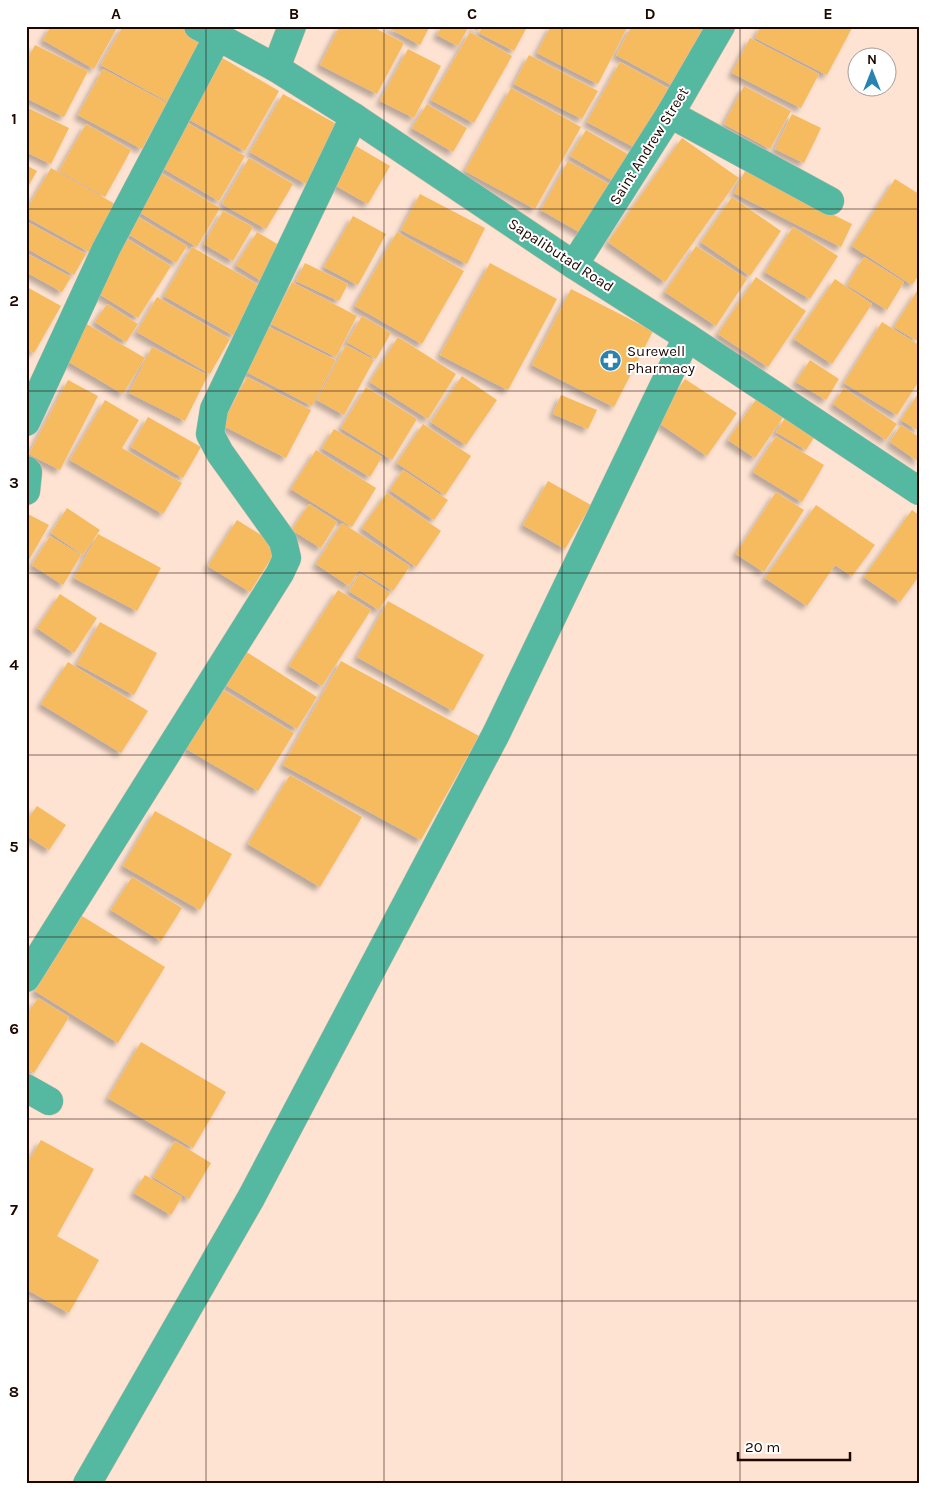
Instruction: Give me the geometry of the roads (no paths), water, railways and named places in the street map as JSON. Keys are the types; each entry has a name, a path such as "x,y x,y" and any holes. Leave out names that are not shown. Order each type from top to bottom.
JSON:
{"street":[{"path":"276,68 292,26"},
{"name":"Saint Andrew Street","path":"574,265 670,114 721,26"},
{"path":"26,422 208,32"},
{"name":"Sapalibutad Road","path":"208,32 276,68 354,117 574,265 687,337 919,491"},
{"path":"670,114 830,201"},
{"path":"26,978 280,573 287,558 283,541 220,454 210,434 214,408 354,117"},
{"path":"87,1484 251,1198 496,734 687,337"},
{"path":"26,470 28,472 26,491"}],"place":[{"name":"Surewell Pharmacy","path":"611,360"}]}
